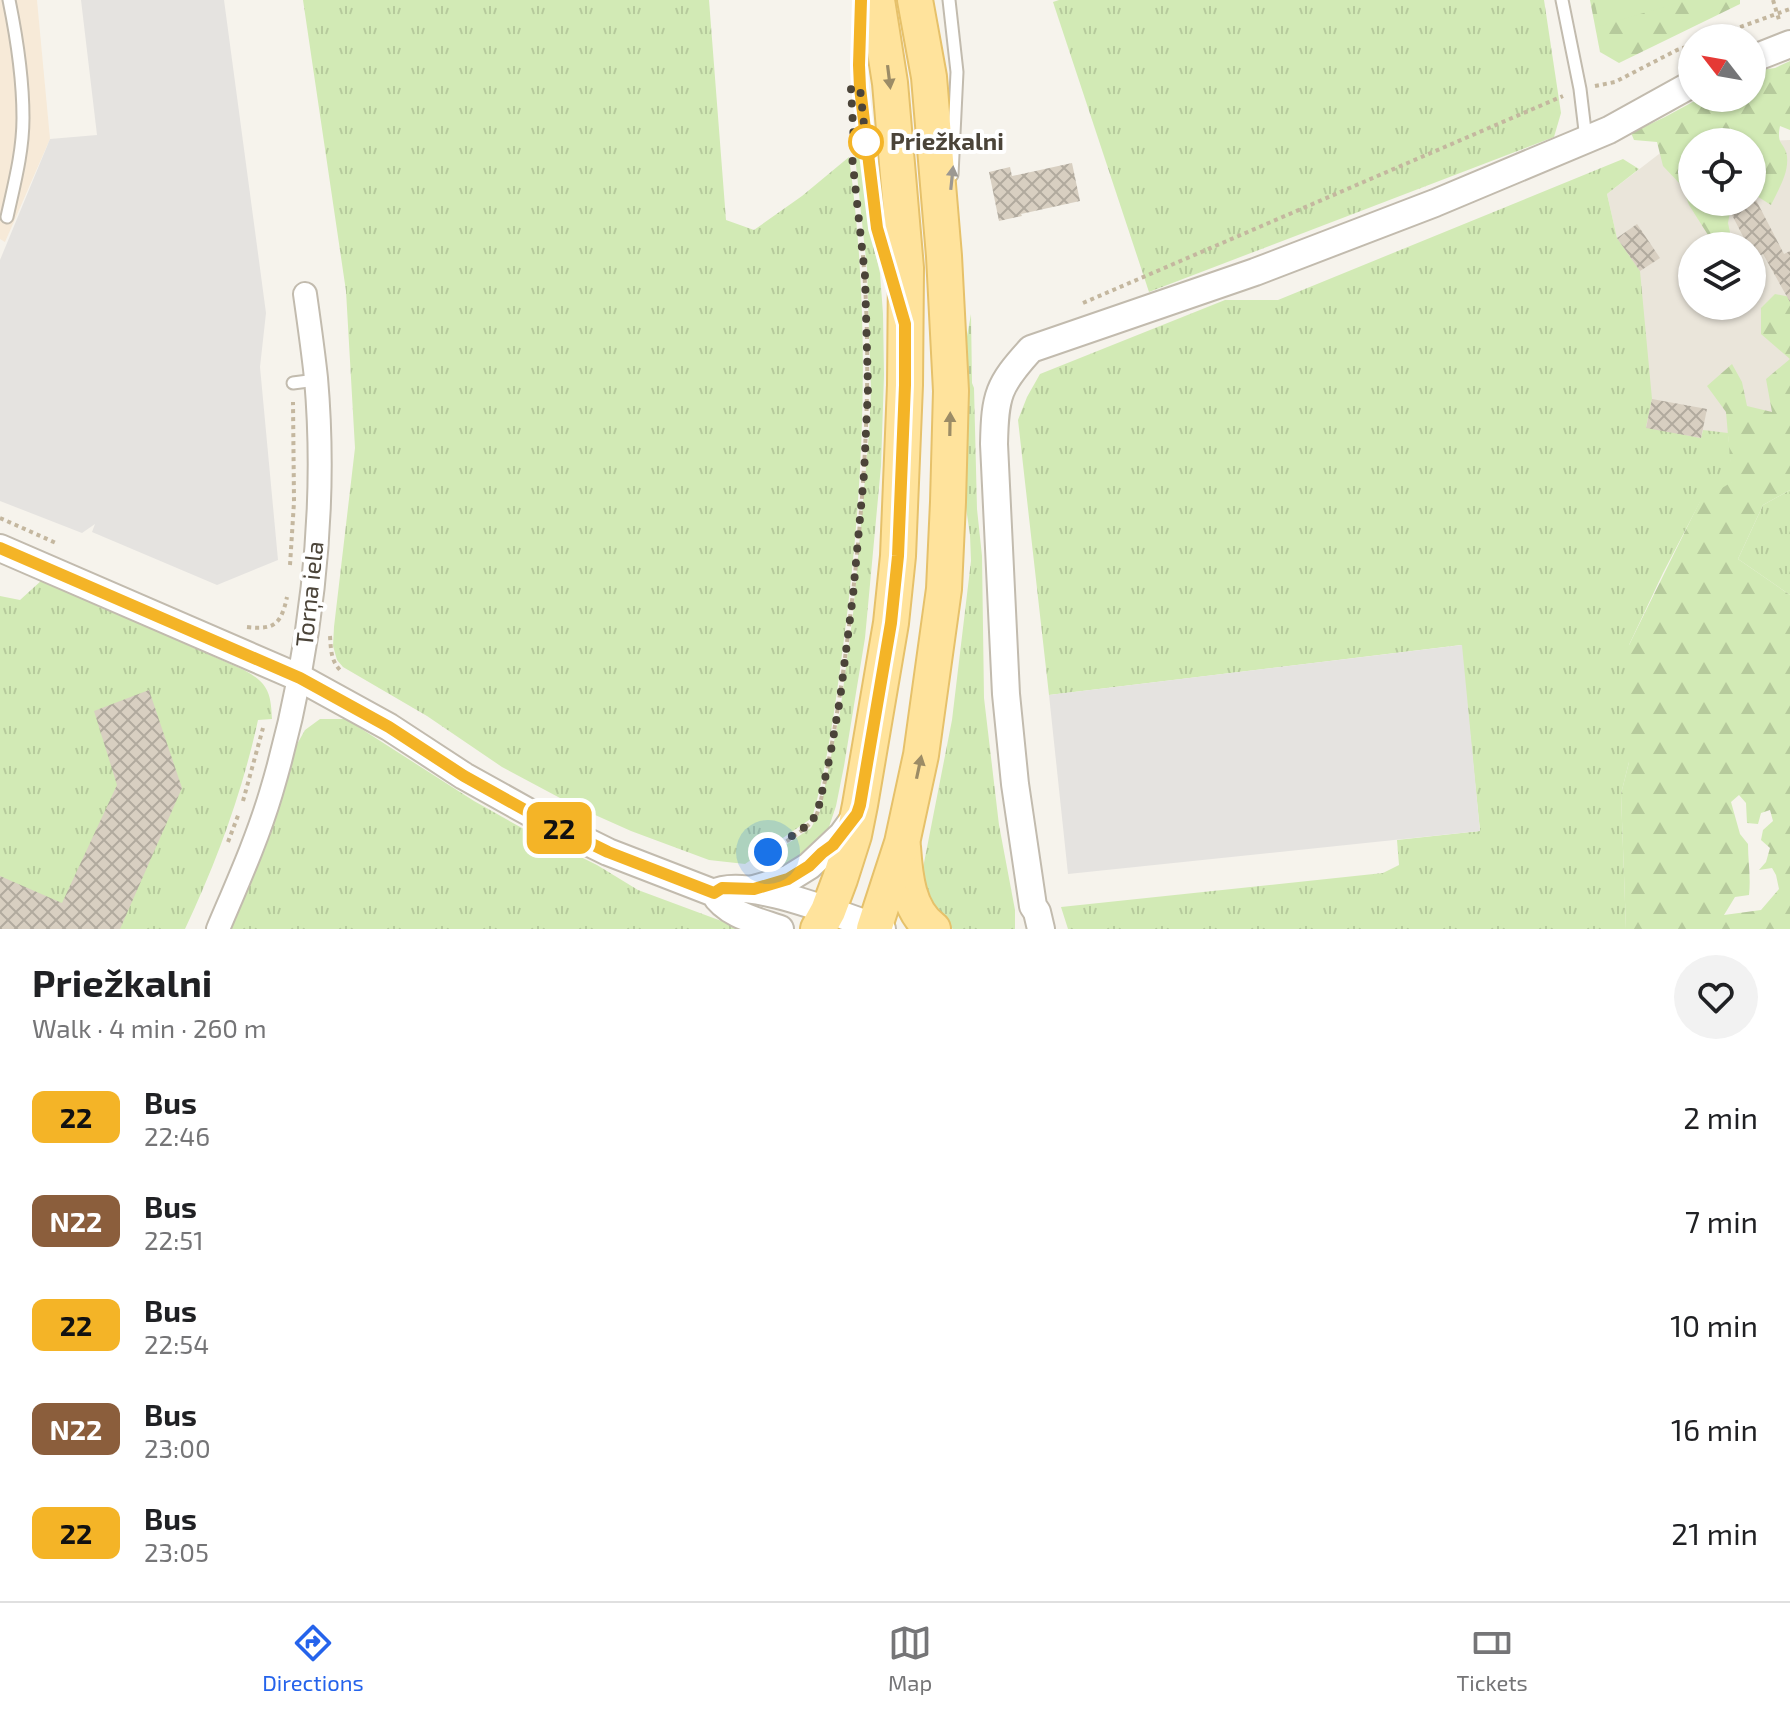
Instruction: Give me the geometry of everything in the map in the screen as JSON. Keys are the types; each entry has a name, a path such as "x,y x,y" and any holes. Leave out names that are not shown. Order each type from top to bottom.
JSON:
{"main road":[{"path":"823,920 849,849 857,814 892,610 898,556 906,268 890,83 877,0"},
{"path":"877,928 902,843 921,755 944,589 948,502 951,391 944,256 929,77 915,0"},
{"path":"902,843 905,876 915,908 921,919 933,929"}],"street":[{"path":"1766,53 1790,44"},
{"path":"1034,921 1006,694 994,444 995,408 1001,388 1013,369 1031,349 1255,272 1435,203 1587,140 1678,91"},
{"name":"Torņa iela","path":"218,929 251,851 270,795 300,678 316,551 319,459 316,380 305,294"},
{"path":"0,548 300,678 375,719 464,776 543,820 608,852 714,893 720,903 780,929"},
{"path":"714,893 749,878 788,879 833,845 857,814"},
{"path":"749,878 823,920 877,928"}],"lane":[{"path":"7,217 18,170 23,121 22,80 9,0"},
{"path":"861,0 860,88 877,228 905,324"},
{"path":"944,256 953,164 957,72 949,0"},
{"path":"1562,0 1587,140"},
{"path":"293,383 316,380"}],"path":[{"path":"1749,24 1790,9"},
{"path":"1071,308 1580,89 1615,82 1678,50"},
{"path":"749,878 811,823 818,810 840,699 853,595 867,433 865,276 861,234"},
{"path":"289,577 294,502 293,383"},
{"path":"248,627 274,625 283,616 288,592"},
{"path":"330,634 331,655 336,666 351,677"},
{"path":"228,842 264,725"}],"shaded area":[{"path":"0,0 37,0 50,139 5,242 0,239"},
{"path":"81,0 224,0 266,313 260,367 278,560 217,585 92,532 95,524 82,533 0,501 0,260 50,139 97,135"},
{"path":"1790,140 1790,396 1767,442 1703,431 1701,438 1646,428 1617,238 1607,194 1672,144 1678,161 1678,216 1766,216 1766,141"},
{"path":"1462,645 1480,831 1068,874 1049,695"}],"green space":[{"path":"303,0 709,0 726,220 754,230 849,157 860,278 863,398 857,518 835,707 812,818 745,864 709,860 575,806 502,767 427,716 343,667 337,660 333,646 334,627 355,448 346,291"},
{"path":"1544,0 1561,113 1554,137 1149,292 1053,2"},
{"path":"1590,0 1740,0 1740,4 1699,24 1678,24 1678,34 1619,63 1600,52"},
{"path":"1594,0 1687,0 1600,26"},
{"path":"1790,61 1790,130 1780,126 1780,141 1787,156 1786,169 1771,205 1766,202 1766,128 1678,128 1678,182 1663,166 1657,142 1634,140 1631,133 1678,110 1766,112 1766,69"},
{"path":"861,155 880,273 884,375 881,466 865,638 844,766 829,827 819,845 779,874 775,852 811,828 820,811 840,712 853,614 871,390 867,269 855,156"},
{"path":"1623,159 1639,169 1607,194 1617,238 1640,271 1652,399 1646,427 1701,438 1703,430 1728,433 1733,482 1700,502 1629,645 1629,762 1621,794 1626,929 1068,929 1061,907 1383,873 1399,865 1397,840 1480,831 1461,645 1049,695 1018,420 1040,374 1225,300 1278,300"},
{"path":"1696,216 1729,216 1730,232 1706,232"},
{"path":"1775,294 1790,297 1790,359 1761,334 1761,320 1766,320 1766,303"},
{"path":"971,314 977,509 982,556 984,698 999,825 1015,910 1015,929 953,929 937,919 923,896 923,868 952,720 971,561 964,494 965,347"},
{"path":"1790,359 1790,490 1763,505 1738,559 1790,595 1790,929 1626,929 1621,794 1629,762 1629,645 1700,501 1732,482 1726,412 1707,386 1732,364 1742,382 1747,406 1772,412 1766,379","holes":["1739,795 1746,803 1747,823 1758,824 1761,813 1770,810 1773,821 1763,830 1761,840 1770,848 1766,862 1759,870 1772,868 1779,889 1761,910 1724,915 1735,897 1749,895 1748,844 1740,834 1731,802"]},
{"path":"1790,490 1790,595 1738,559 1763,505"},
{"path":"42,580 244,670 267,690 272,719 258,720 228,826 185,929 0,929 0,596 20,600"},
{"path":"320,719 346,719 474,801 597,865 638,890 743,929 231,929 265,849 296,746 305,730"}],"building":[{"path":"1072,163 1080,201 999,221 989,172 1010,167 1012,176"},
{"path":"1733,216 1764,216 1784,254 1790,251 1790,302 1766,259 1766,232 1741,232"},
{"path":"1637,224 1660,258 1640,271 1617,238"},
{"path":"1652,399 1707,409 1701,438 1646,428"},
{"path":"149,690 182,788 120,929 0,929 0,876 62,903 117,785 94,711"}],"bus line":[{"name":"22","path":"0,548 300,678 389,727 464,776 608,852 714,893 722,888 754,889 775,884 809,866 842,835 860,805 891,623 898,556 905,324 877,228 860,88 861,0"}],"place":[{"name":"Priežkalni","path":"866,142"}],"route":[{"path":"768,852 811,823 818,810 840,699 853,595 868,388 865,276 852,156 851,89 860,88 867,152 866,142"}]}
